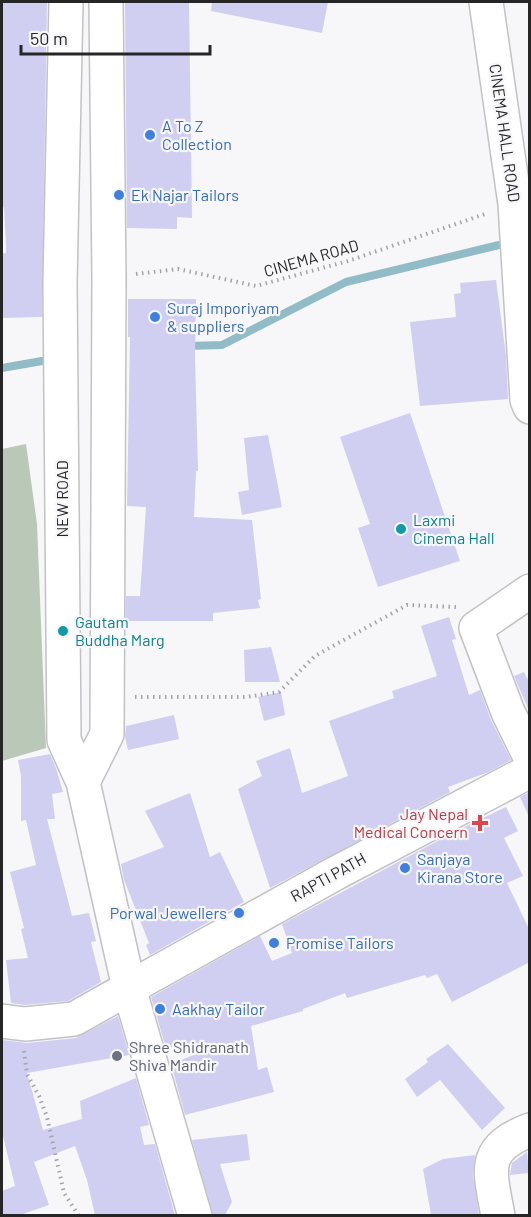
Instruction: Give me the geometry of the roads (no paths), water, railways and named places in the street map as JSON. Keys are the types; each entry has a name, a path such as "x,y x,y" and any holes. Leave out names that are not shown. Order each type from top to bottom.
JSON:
{"main road":[{"name":"NEW ROAD","path":"66,2 60,282 64,741 83,782 129,988 195,1215"},
{"path":"83,782 107,734 109,278 106,2"},
{"name":"CINEMA HALL ROAD","path":"486,2 515,204 527,400 530,407"},
{"path":"530,591 476,628 508,712 530,758"},
{"name":"RAPTI PATH","path":"13,1023 74,1019 336,873 530,771"},
{"path":"498,1215 491,1161 509,1137 530,1130"}],"waterway":[{"path":"187,346 222,345 346,282 499,245"},
{"path":"2,368 42,361"}],"place":[{"name":"A To Z Collection","path":"150,135"},
{"name":"Ek Najar Tailors","path":"119,195"},
{"name":"Suraj Imporiyam & suppliers","path":"155,317"},
{"name":"Laxmi Cinema Hall","path":"401,529"},
{"name":"Gautam Buddha Marg","path":"63,631"},
{"name":"Jay Nepal Medical Concern","path":"480,823"},
{"name":"Sanjaya Kirana Store","path":"405,868"},
{"name":"Porwal Jewellers","path":"239,913"},
{"name":"Promise Tailors","path":"274,943"},
{"name":"Aakhay Tailor","path":"160,1009"},
{"name":"Shree Shidranath Shiva Mandir","path":"117,1056"}]}
